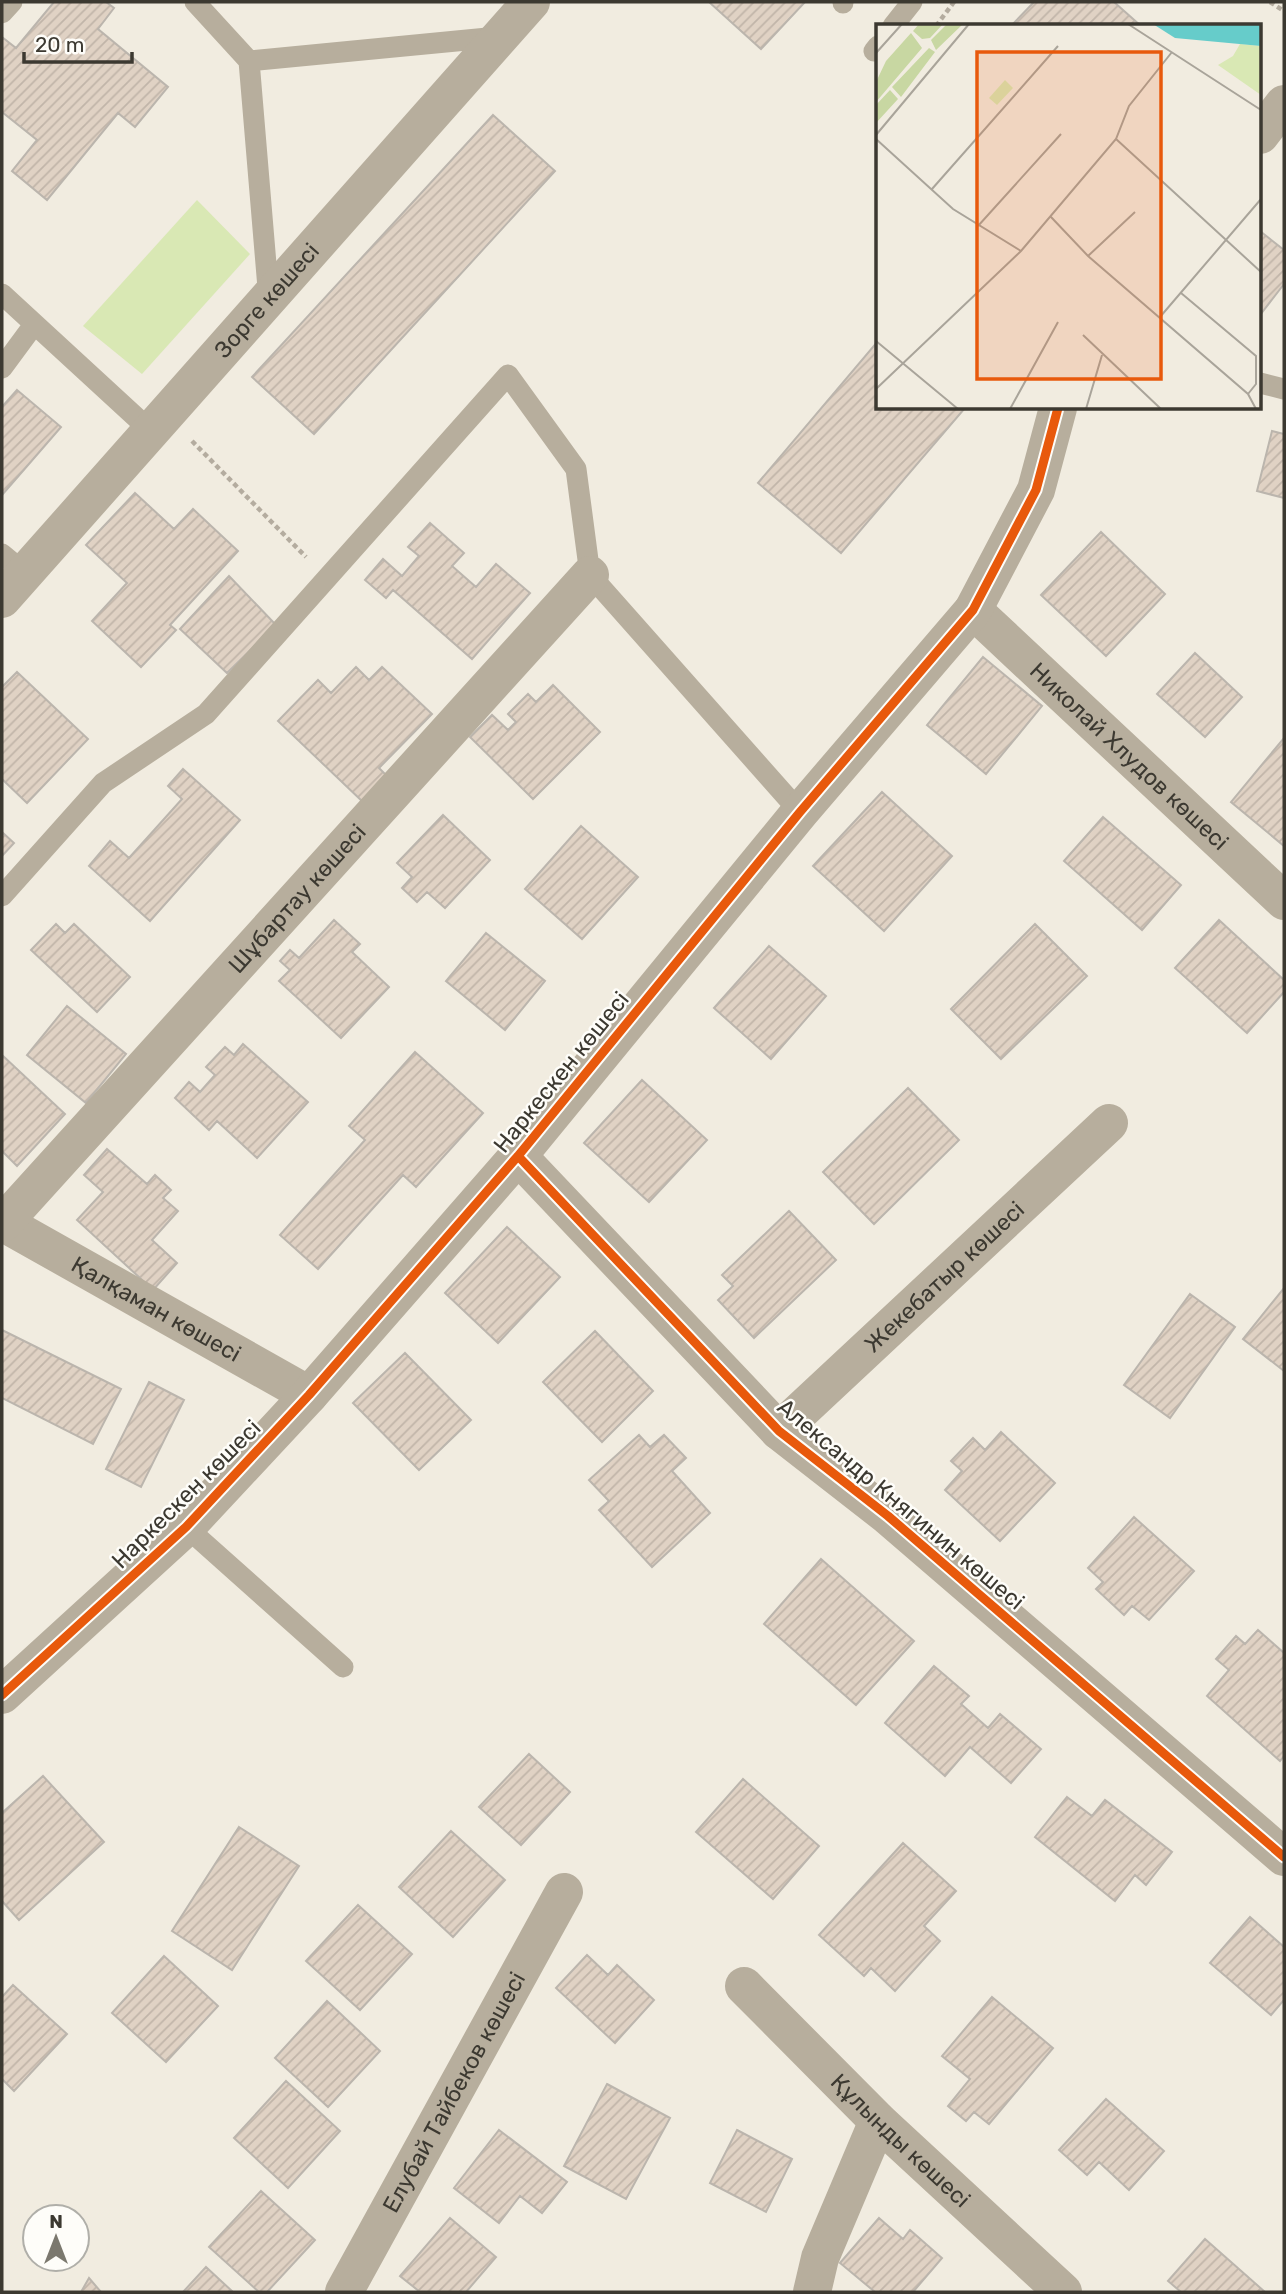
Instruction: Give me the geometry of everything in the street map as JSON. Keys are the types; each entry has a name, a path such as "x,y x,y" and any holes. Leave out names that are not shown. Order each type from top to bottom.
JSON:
{"street":[{"name":"Зорге көшесі","path":"9,575 160,424 531,2"},
{"path":"1262,132 1284,104"},
{"name":"Наркескен көшесі","path":"2,1693 186,1527 309,1395 517,1156 800,812 973,610 1036,490 1057,410"},
{"name":"Шұбартау көшесі","path":"2,1223 590,575"},
{"name":"Николай Хлудов көшесі","path":"973,610 1284,901"},
{"name":"Жекебатыр көшесі","path":"779,1431 1109,1123"},
{"name":"Александр Княгинин көшесі","path":"517,1156 779,1431 888,1516 1284,1856"},
{"name":"Қалқаман көшесі","path":"2,1223 309,1395"},
{"name":"Елубай Тайбеков көшесі","path":"344,2292 564,1892"},
{"name":"Құлынды көшесі","path":"744,1986 878,2122 1063,2292"},
{"path":"811,2292 820,2258 878,2122"}],"lane":[{"path":"2,13 12,2"},
{"path":"195,2 249,61 269,300"},
{"path":"895,24 912,2"},
{"path":"249,61 500,37"},
{"path":"2,294 33,326 160,424"},
{"path":"2,368 33,326"},
{"path":"2,896 103,783 206,714 508,375 576,468 590,575 800,812"},
{"path":"1262,384 1284,389"},
{"path":"186,1527 343,1667"}],"path":[{"path":"938,24 954,2"},
{"path":"1270,2 1284,11"},
{"path":"160,424 327,578"}],"green space":[{"path":"197,200 250,254 142,374 83,326"}],"building":[{"path":"54,2 106,2 114,8 98,29 168,87 135,127 118,113 47,200 12,171 37,140 2,112 2,37 16,48"},
{"path":"709,2 805,2 761,49"},
{"path":"1034,2 1114,2 1139,24 1013,24"},
{"path":"493,115 555,171 314,434 252,377"},
{"path":"1262,233 1284,250 1284,284 1262,312"},
{"path":"876,343 876,410 963,410 841,553 758,483"},
{"path":"17,390 61,427 2,495 2,407"},
{"path":"1272,431 1284,434 1284,498 1257,491"},
{"path":"135,493 174,529 193,509 238,551 170,625 176,630 141,667 92,621 127,583 86,545"},
{"path":"430,523 464,553 452,566 476,587 496,564 530,593 472,659 393,590 386,598 365,580 383,559 402,576 419,556 408,547"},
{"path":"1101,532 1165,594 1106,656 1041,595"},
{"path":"229,576 276,625 227,673 180,629"},
{"path":"1195,653 1242,697 1205,737 1157,694"},
{"path":"983,657 1042,706 986,774 927,725"},
{"path":"356,667 369,680 382,667 432,714 379,768 388,777 363,802 278,721 318,680 331,693"},
{"path":"17,672 88,739 27,803 2,779 2,687"},
{"path":"553,685 600,732 533,799 470,737 492,715 508,730 516,722 508,714 528,694 536,702"},
{"path":"1284,738 1284,846 1231,802"},
{"path":"183,769 240,820 150,921 89,866 110,841 129,858 182,799 168,786"},
{"path":"882,792 952,856 884,931 813,866"},
{"path":"443,815 490,860 445,908 427,892 417,902 402,888 412,877 397,863"},
{"path":"1103,817 1181,885 1142,930 1064,861"},
{"path":"581,826 638,877 582,939 525,889"},
{"path":"2,832 14,843 2,856"},
{"path":"334,920 360,944 352,952 389,987 341,1038 279,981 290,970 280,961 290,950 299,958"},
{"path":"1219,920 1284,980 1284,992 1247,1033 1175,968"},
{"path":"56,924 65,933 74,924 130,977 97,1012 31,950"},
{"path":"1035,924 1087,976 1001,1059 951,1009"},
{"path":"486,933 545,981 505,1030 446,981"},
{"path":"769,946 826,996 771,1059 714,1008"},
{"path":"67,1006 126,1054 86,1103 27,1055"},
{"path":"243,1044 308,1102 257,1158 217,1121 209,1130 175,1098 189,1082 200,1092 215,1075 206,1067 225,1047 234,1055"},
{"path":"415,1052 483,1113 416,1187 403,1175 318,1269 280,1235 365,1140 349,1126"},
{"path":"2,1055 65,1114 17,1166 2,1151"},
{"path":"642,1080 707,1140 649,1202 584,1143"},
{"path":"908,1088 959,1140 874,1224 823,1172"},
{"path":"107,1149 147,1184 155,1175 171,1190 163,1198 178,1211 152,1240 177,1263 153,1290 77,1220 103,1192 84,1175"},
{"path":"789,1211 836,1260 754,1338 718,1300 733,1286 722,1275"},
{"path":"507,1227 560,1277 498,1343 445,1293"},
{"path":"1284,1288 1284,1371 1243,1339"},
{"path":"1190,1294 1235,1327 1170,1418 1124,1385"},
{"path":"2,1330 121,1389 93,1444 2,1398"},
{"path":"595,1331 653,1391 602,1442 543,1382"},
{"path":"405,1353 471,1420 419,1470 353,1403"},
{"path":"149,1382 184,1400 141,1487 106,1469"},
{"path":"1001,1432 1055,1483 1000,1541 945,1490 962,1471 951,1461 973,1438 985,1450"},
{"path":"639,1435 650,1447 664,1435 686,1458 672,1471 710,1513 652,1567 599,1510 609,1501 589,1480"},
{"path":"1134,1517 1194,1571 1149,1620 1132,1606 1124,1615 1096,1589 1103,1582 1088,1568"},
{"path":"821,1559 914,1641 856,1705 764,1624"},
{"path":"1258,1630 1284,1653 1284,1756 1280,1761 1207,1696 1229,1670 1216,1659 1236,1636 1245,1644"},
{"path":"934,1666 969,1696 961,1704 988,1728 1000,1714 1041,1749 1011,1783 970,1747 945,1776 885,1723"},
{"path":"529,1754 570,1792 521,1845 479,1807"},
{"path":"43,1776 104,1842 19,1920 2,1901 2,1813"},
{"path":"743,1779 819,1846 773,1899 696,1832"},
{"path":"1067,1797 1092,1816 1105,1800 1172,1852 1146,1885 1135,1875 1115,1901 1035,1837"},
{"path":"239,1827 299,1866 232,1970 172,1931"},
{"path":"451,1831 505,1880 453,1937 399,1887"},
{"path":"903,1843 956,1891 924,1926 940,1941 895,1991 871,1968 864,1976 819,1935"},
{"path":"358,1905 412,1954 360,2010 306,1961"},
{"path":"1250,1917 1284,1947 1284,2000 1271,2015 1210,1963"},
{"path":"587,1955 608,1975 617,1965 654,2000 615,2043 556,1988"},
{"path":"164,1956 218,2006 166,2062 112,2013"},
{"path":"13,1985 67,2034 14,2091 2,2079 2,1997"},
{"path":"992,1997 1053,2048 989,2124 974,2112 966,2121 948,2106 970,2079 942,2056"},
{"path":"327,2001 380,2051 328,2107 275,2058"},
{"path":"286,2081 340,2131 288,2188 234,2138"},
{"path":"607,2084 670,2118 626,2199 564,2166"},
{"path":"1106,2099 1164,2151 1129,2190 1099,2162 1087,2175 1059,2150"},
{"path":"499,2130 567,2182 542,2213 520,2196 499,2223 454,2188"},
{"path":"737,2130 792,2159 766,2212 710,2183"},
{"path":"261,2191 315,2240 267,2292 259,2292 209,2247"},
{"path":"450,2218 496,2257 466,2292 420,2292 400,2276"},
{"path":"879,2218 903,2239 910,2230 942,2258 913,2292 875,2292 840,2263"},
{"path":"1205,2239 1265,2292 1181,2292 1168,2281"},
{"path":"206,2267 233,2292 183,2292"},
{"path":"89,2278 101,2292 81,2292"}],"cycle path":[{"path":"2,1695 186,1527 309,1395 518,1156 800,812 973,610 1036,490 1057,410"},
{"path":"518,1156 779,1431 888,1516 1284,1857"}]}
